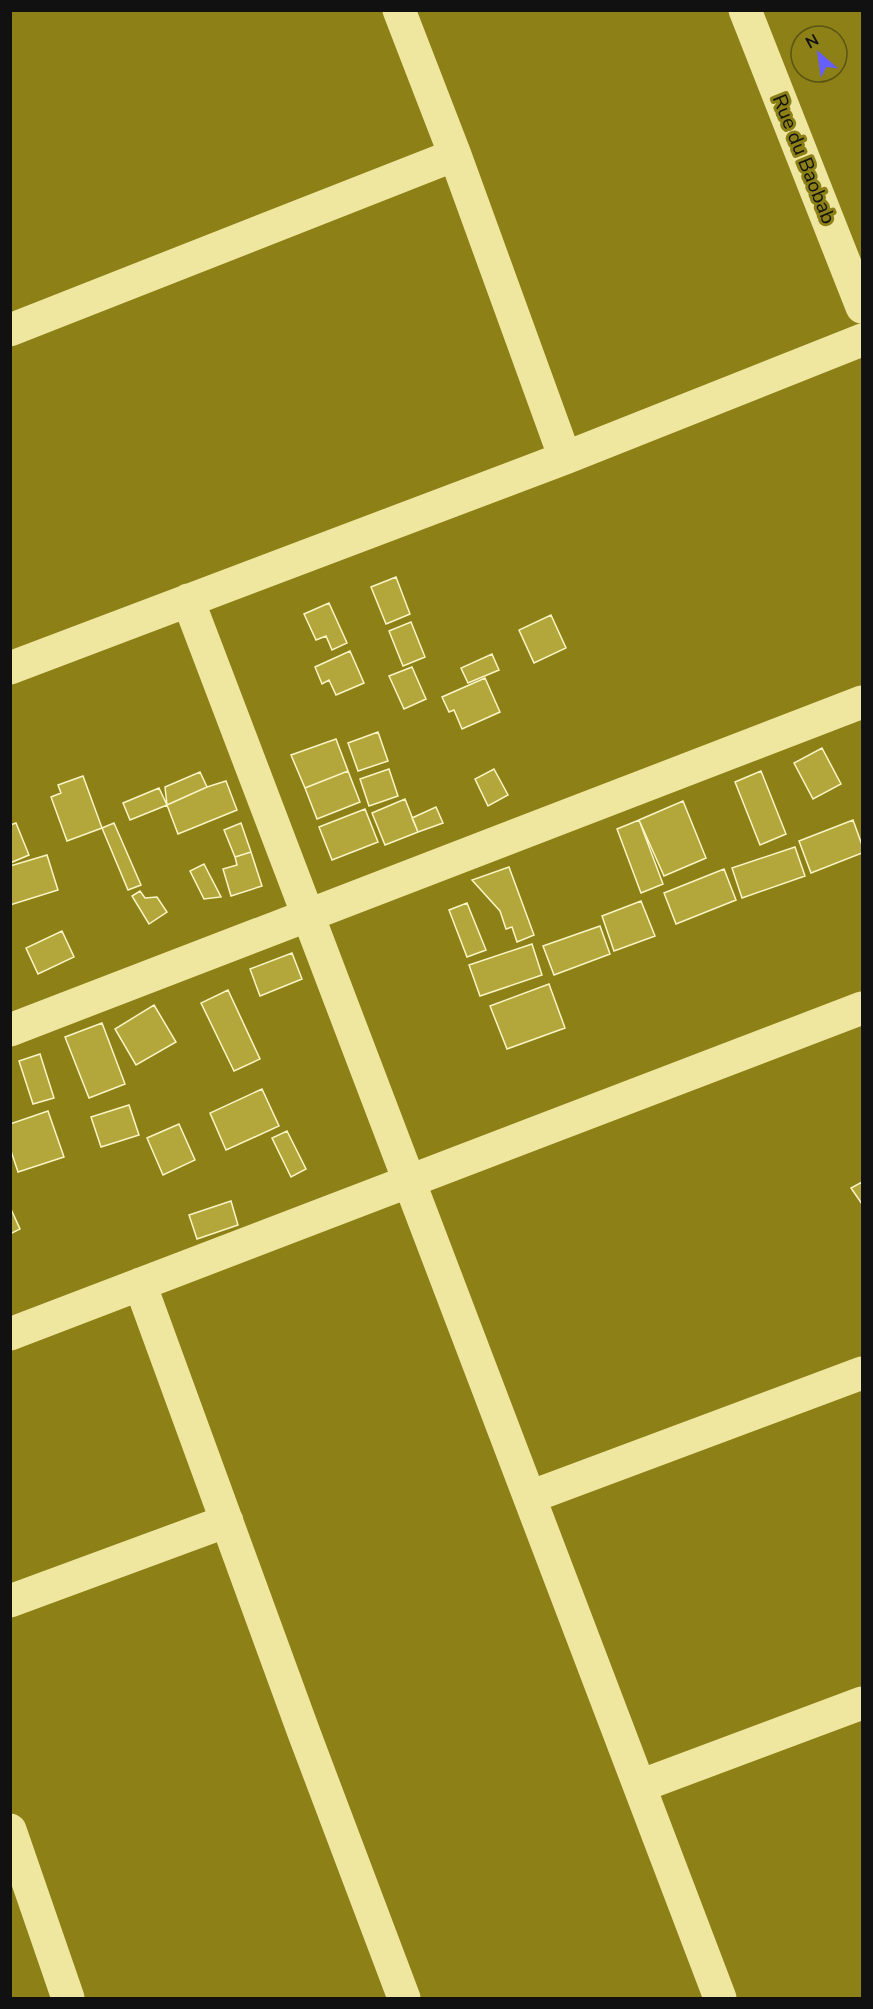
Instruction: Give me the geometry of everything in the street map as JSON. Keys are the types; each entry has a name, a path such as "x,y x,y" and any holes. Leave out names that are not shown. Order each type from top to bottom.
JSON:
{"street":[{"path":"399,10 455,155 565,458"},
{"name":"Rue du Baobab","path":"745,10 862,308"},
{"path":"10,330 455,155"},
{"path":"10,668 565,458 862,340"},
{"path":"188,600 720,1998"},
{"path":"10,1030 862,702"},
{"path":"10,1334 862,1008"},
{"path":"140,1284 404,1998"},
{"path":"530,1497 862,1373"},
{"path":"10,1601 227,1521"},
{"path":"640,1786 862,1703"},
{"path":"10,1830 68,1998"}],"building":[{"path":"396,577 410,614 386,624 371,587"},
{"path":"329,603 347,643 332,650 326,636 316,640 304,614"},
{"path":"551,615 566,648 534,663 519,630"},
{"path":"411,622 425,657 403,666 389,631"},
{"path":"350,651 364,683 336,695 329,680 322,684 315,667"},
{"path":"492,654 499,670 468,683 461,668"},
{"path":"412,667 426,699 404,709 389,676"},
{"path":"485,678 500,712 462,729 454,710 449,712 442,697"},
{"path":"378,732 388,761 358,771 348,743"},
{"path":"336,739 348,771 305,788 291,755"},
{"path":"822,748 841,784 813,799 794,763"},
{"path":"389,769 398,796 369,806 360,779"},
{"path":"494,769 508,795 488,806 475,779"},
{"path":"348,771 360,802 317,819 305,788"},
{"path":"761,771 786,834 760,845 735,782"},
{"path":"200,772 207,787 167,805 165,787"},
{"path":"83,776 102,828 67,841 51,797 61,793 58,785"},
{"path":"226,781 237,810 178,834 167,805"},
{"path":"159,788 167,805 130,820 123,803"},
{"path":"405,799 418,832 385,845 372,813"},
{"path":"683,801 706,858 664,876 639,820"},
{"path":"436,807 443,823 418,832 412,818"},
{"path":"365,809 378,842 332,860 319,827"},
{"path":"639,820 663,884 641,893 617,829"},
{"path":"853,820 862,845 862,853 811,873 799,841"},
{"path":"16,823 29,855 10,863 10,825"},
{"path":"114,823 141,885 128,890 102,828"},
{"path":"241,823 251,852 235,857 224,830"},
{"path":"795,847 805,876 742,898 732,868"},
{"path":"251,852 262,886 231,896 223,869 237,865 235,857"},
{"path":"47,855 58,890 10,905 10,866"},
{"path":"204,864 221,897 204,899 190,871"},
{"path":"509,867 534,935 517,942 512,927 506,929 500,911 472,880"},
{"path":"724,869 736,900 676,924 664,893"},
{"path":"140,891 145,898 157,897 167,912 149,924 132,896"},
{"path":"641,901 655,936 614,951 602,916"},
{"path":"467,903 486,950 467,957 449,910"},
{"path":"600,926 610,954 554,975 543,946"},
{"path":"62,931 74,957 38,974 26,948"},
{"path":"532,944 542,975 480,996 469,965"},
{"path":"292,953 302,979 260,996 250,969"},
{"path":"549,984 565,1028 507,1049 490,1006"},
{"path":"228,990 260,1059 234,1071 201,1003"},
{"path":"154,1005 176,1042 136,1065 115,1029"},
{"path":"102,1023 125,1084 89,1098 65,1037"},
{"path":"40,1054 54,1098 33,1104 19,1061"},
{"path":"262,1089 279,1126 226,1150 210,1113"},
{"path":"129,1105 139,1135 101,1147 91,1117"},
{"path":"48,1111 64,1157 18,1172 10,1148 10,1124"},
{"path":"179,1124 195,1160 163,1175 147,1138"},
{"path":"287,1131 306,1169 291,1177 272,1138"},
{"path":"862,1182 862,1204 851,1188"},
{"path":"231,1201 238,1225 197,1239 189,1215"},
{"path":"10,1207 20,1229 10,1234"}]}
